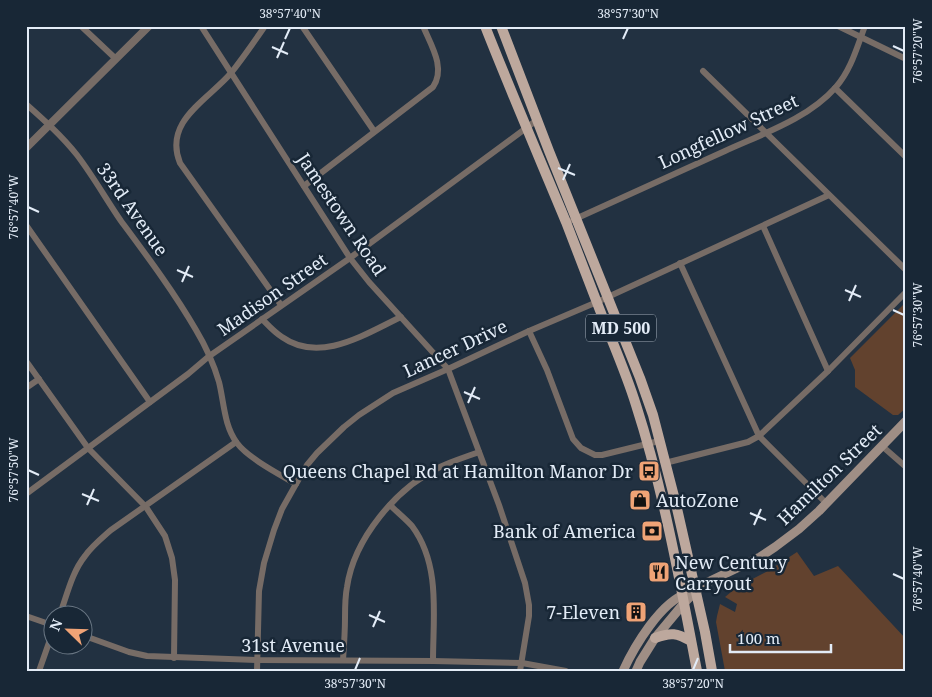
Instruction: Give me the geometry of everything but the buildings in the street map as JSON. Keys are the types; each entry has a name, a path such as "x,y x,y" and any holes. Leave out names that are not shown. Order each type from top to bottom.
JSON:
{"main road":[{"name":"MD 500","path":"485,26 625,371 648,444 658,484 684,598 697,671"},
{"name":"MD 500","path":"501,26 640,378 653,416 678,509 712,671"},
{"name":"Hamilton Street","path":"623,671 633,651 670,603 684,598 708,582 742,566 775,547 799,529 906,421"},
{"path":"636,671 655,638 684,598"},
{"path":"655,638 663,635 678,634 691,641"}],"street":[{"path":"81,26 116,59"},
{"path":"26,148 149,26"},
{"name":"Jamestown Road","path":"201,26 350,258 400,317 448,369 499,504 525,583 529,616 520,671"},
{"path":"265,26 231,73 186,118 176,140 180,163 281,305"},
{"path":"302,26 374,131"},
{"path":"304,186 430,90 435,84 438,76 437,60 423,26"},
{"path":"838,26 906,59"},
{"name":"Longfellow Street","path":"566,223 806,112 823,100 835,88 850,66 865,26"},
{"path":"704,72 906,270"},
{"path":"835,88 906,157"},
{"name":"33rd Avenue","path":"26,104 66,141 77,155 187,315 197,332 219,382 226,420 236,442 246,453 296,484"},
{"name":"Madison Street","path":"26,494 188,374 208,356 350,258 537,120"},
{"name":"Lancer Drive","path":"257,671 258,605 264,562 282,509 317,453 359,415 393,393 829,195"},
{"path":"26,225 150,402"},
{"path":"763,226 828,371"},
{"path":"680,263 759,436 826,503"},
{"path":"665,463 748,442 759,436 828,371 906,292"},
{"path":"262,319 276,333 287,340 303,346 319,348 351,340 400,317"},
{"path":"529,331 547,370 573,439 581,448 590,453 602,455 659,441"},
{"path":"26,361 88,448 146,507 165,536 172,558 175,580 174,658"},
{"path":"26,388 39,379"},
{"path":"64,604 74,576 84,557 98,542 111,530 236,442"},
{"path":"882,446 906,467"},
{"path":"343,660 346,598 350,570 369,530 390,505 410,486 439,467 479,452"},
{"path":"390,505 411,525 426,551 431,570 434,597 433,660"},
{"path":"26,616 42,622"},
{"name":"31st Avenue","path":"92,639 129,652 146,656 174,658 433,660 522,663 566,671"},
{"path":"40,671 46,654"}],"shaded area":[{"path":"906,302 906,408 898,415 893,415 855,387 855,370 850,358"},
{"path":"797,552 814,576 838,566 906,639 906,671 725,671 716,622 720,604 735,612 737,604 725,597 737,587 768,571"}],"place":[{"name":"Queens Chapel Rd at Hamilton Manor Dr","path":"649,471"},
{"name":"AutoZone","path":"640,500"},
{"name":"Bank of America","path":"652,531"},
{"name":"New Century Carryout","path":"659,572"},
{"name":"7-Eleven","path":"636,612"}]}
